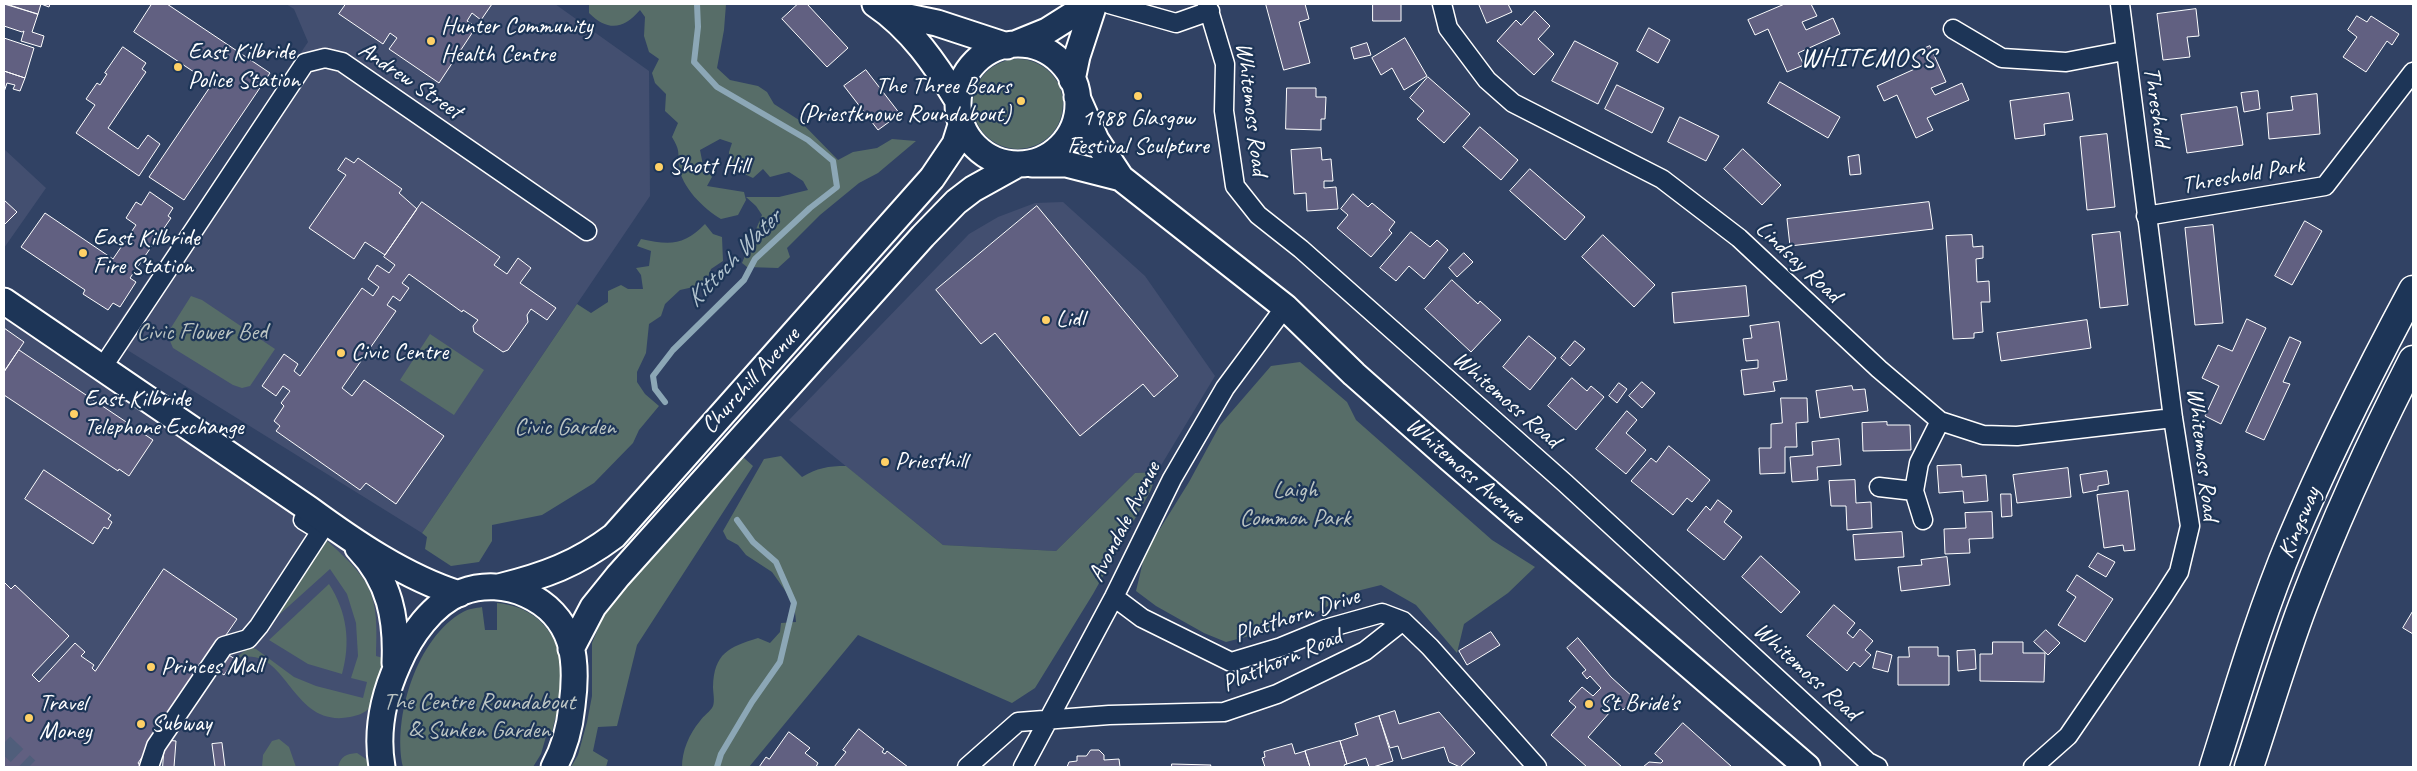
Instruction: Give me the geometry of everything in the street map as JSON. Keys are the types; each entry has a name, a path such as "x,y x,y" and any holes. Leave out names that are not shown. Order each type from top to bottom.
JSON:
{"highway":[{"name":"Kingsway","path":"2214,767 2244,672 2290,543 2341,428 2413,290"},
{"name":"Kingsway","path":"2249,767 2302,607 2326,547 2377,433 2413,360"}],"street":[{"path":"882,9 1011,45 1035,46 1053,55 1068,70 1075,88 1078,108 1074,127 1064,144 1049,156 1024,164 992,159 975,148 964,132 958,92 966,74 978,58 996,48 1011,45 1047,30 1090,4"},
{"path":"1075,88 1082,40 1094,4"},
{"name":"Whitemoss Road","path":"1109,4 1176,22 1208,8 1225,64 1224,110 1234,186 1258,215 1301,249 1565,483 1868,762 1878,767"},
{"name":"Lindsay Road","path":"1442,4 1448,28 1487,80 1513,103 1662,179 1738,238 1879,369 1940,421 1983,435 2017,436 2173,418"},
{"name":"Threshold","path":"2120,4 2124,51 2146,216"},
{"path":"882,9 935,64 960,113"},
{"path":"1953,29 2002,58 2066,62 2124,51"},
{"name":"Andrew Street","path":"102,368 305,63 325,58 342,62 587,231"},
{"name":"Threshold Park","path":"2146,216 2325,186 2413,72"},
{"name":"Whitemoss Avenue","path":"1075,88 1096,140 1120,178 1284,307 1354,374 1449,458 1807,767"},
{"name":"Churchill Avenue","path":"499,587 557,570 577,561 614,536 932,178 955,144 960,113"},
{"name":"Whitemoss Avenue","path":"1024,164 1066,164 1120,178"},
{"name":"Churchill Avenue","path":"572,649 593,608 618,576 923,236 956,202 973,189 1024,164"},
{"name":"Whitemoss Road","path":"2033,767 2068,736 2179,572 2190,526 2173,418 2146,216"},
{"path":"4,301 309,508 344,534 424,580 459,594"},
{"name":"Avondale Avenue","path":"1023,767 1114,597 1172,479 1225,388 1284,307"},
{"path":"1923,520 1914,491 1919,463 1940,421"},
{"path":"1879,487 1914,491"},
{"path":"149,767 156,746 224,646 248,639 260,626 321,531 303,519 309,508"},
{"path":"344,534 370,560 380,578 396,631 392,678"},
{"path":"382,767 379,731 382,714 392,678 411,639 426,620 451,598 476,589 499,587 522,592 542,603 554,614 562,626 572,649 575,673 571,714 559,756"},
{"name":"Platthorn Drive","path":"1114,597 1142,618 1231,662 1280,647 1325,628 1382,614 1403,621 1430,647 1537,767"},
{"name":"Platthorn Road","path":"967,767 1018,722 1109,715 1224,712 1277,694 1365,651 1403,621"}],"shaded area":[{"path":"286,4 555,4 649,71 650,196 422,533 108,338 308,42 294,9"},
{"path":"4,149 46,188 4,248"},
{"path":"1063,202 1145,276 1215,376 1157,472 1135,473 1056,551 943,545 789,420 969,234 998,217 1035,203"},
{"path":"4,301 344,534 390,605 382,767 4,767"}],"green space":[{"path":"589,4 726,4 724,30 717,68 730,80 758,86 767,92 774,104 799,120 838,160 853,152 877,148 892,139 916,141 878,173 859,183 820,215 787,248 790,257 778,268 747,267 742,263 762,215 746,197 779,197 808,190 803,181 789,172 770,177 763,169 753,178 729,167 729,152 732,143 720,139 700,150 703,165 712,177 707,186 744,192 746,200 738,215 721,219 708,209 694,197 681,174 678,151 672,137 678,123 665,111 666,94 655,83 652,73 659,59 649,52 644,36 645,17 640,10 622,24 616,26 609,25 596,19 589,13"},
{"path":"1009,59 1027,59 1043,66 1056,79 1063,95 1063,113 1056,129 1043,142 1027,149 1009,149 993,142 980,129 973,113 973,95 980,79 993,66"},
{"name":"Civic Garden","path":"705,224 713,234 722,237 723,261 711,269 706,282 680,290 665,304 661,316 649,324 646,353 637,372 637,382 645,394 659,406 639,430 633,443 594,483 542,515 492,525 492,541 479,562 451,566 425,549 427,537 422,533 577,304 591,313 608,302 608,291 621,285 628,289 643,289 641,275 636,268 649,266 651,251 637,246 641,239 668,243 676,242 690,236"},
{"name":"Civic Flower Bed","path":"191,296 202,300 275,349 250,386 242,388 233,385 173,348 167,334"},
{"path":"430,334 484,370 454,415 400,380"},
{"name":"Laigh Common Park","path":"1300,362 1347,402 1356,420 1492,540 1535,567 1508,593 1464,624 1457,653 1416,605 1381,585 1353,592 1317,612 1290,623 1265,632 1226,642 1204,633 1156,606 1136,591 1145,553 1189,482 1220,425 1271,366"},
{"path":"781,456 802,477 823,468 846,466 943,545 1056,551 1135,473 1157,472 1151,490 1093,594 1035,688 1012,703 858,635 749,767 682,767 683,755 689,737 701,719 713,706 714,676 720,659 731,648 758,638 770,643 780,632 781,623 796,622 794,603 772,572 746,555 738,545 727,539 723,531 764,459"},
{"path":"743,457 753,466 637,645 617,726 598,727 593,751 608,760 606,767 571,767 578,755 592,696 592,643 605,612 675,530"},
{"path":"326,540 354,567 363,578 369,590 374,602 376,617 376,656 383,658 370,707 363,713 350,717 330,717 314,710 301,699 267,662 253,657 235,659 249,647 256,649 294,677 316,686 363,698 367,682 351,678 358,656 356,623 347,594 330,569 270,623"},
{"path":"329,584 340,605 346,628 345,662 342,674 308,664 269,640"},
{"name":"The Centre Roundabout & Sunken Garden","path":"497,603 516,607 531,614 543,624 552,637 558,652 562,668 559,704 552,734 547,733 541,754 533,767 403,767 401,726 405,703 421,659 433,640 447,624 467,610 482,607 485,630 497,630"},
{"path":"279,739 289,747 296,767 262,767 263,755 272,741"},
{"path":"357,753 369,761 370,767 338,767 344,756"}],"building":[{"path":"4,4 38,14 32,32 44,36 41,47 21,41 24,31 4,26"},
{"path":"7,4 41,4 38,14"},
{"path":"152,4 167,4 270,73 184,200 149,177 212,84 134,32"},
{"name":"Hunter Community Health Centre","path":"346,4 492,4 481,20 472,13 467,21 476,27 439,83 389,49 397,38 390,33 383,44 339,14"},
{"path":"798,4 807,4 848,48 827,67 782,19"},
{"path":"1266,4 1305,4 1309,19 1299,22 1310,63 1284,70"},
{"path":"1373,4 1401,4 1401,21 1373,21"},
{"path":"1479,4 1508,4 1512,12 1487,23"},
{"path":"1785,4 1811,4 1817,16 1802,22 1806,30 1833,18 1840,34 1798,53 1804,65 1787,72 1768,29 1755,35 1748,20"},
{"path":"2196,9 2199,36 2187,37 2190,57 2163,60 2157,14"},
{"path":"1535,11 1550,26 1538,39 1554,54 1534,75 1497,41 1516,20 1521,25"},
{"path":"2357,16 2367,22 2371,16 2399,34 2392,45 2387,41 2366,72 2343,57 2357,37 2348,30"},
{"path":"1649,28 1670,40 1658,63 1637,51"},
{"path":"4,38 34,48 25,78 4,71"},
{"path":"1405,38 1427,76 1404,90 1392,68 1381,75 1372,58"},
{"path":"1575,41 1618,63 1598,104 1552,81"},
{"path":"1367,43 1371,55 1354,59 1351,48"},
{"path":"1930,46 1946,82 1931,88 1935,95 1962,83 1969,100 1927,118 1933,130 1916,138 1897,95 1884,101 1877,86 1919,67 1912,54"},
{"path":"123,47 146,63 142,69 146,72 108,128 138,149 148,135 160,144 139,176 76,133 95,105 86,99 97,83 100,85 107,74 105,73"},
{"path":"866,70 900,114 878,130 844,86"},
{"path":"4,71 25,78 20,91 13,89 15,85 7,83 4,92"},
{"path":"1428,77 1470,114 1444,143 1417,119 1424,111 1410,98"},
{"path":"1780,82 1840,117 1828,138 1768,103"},
{"path":"1617,85 1664,108 1652,133 1605,109"},
{"path":"1287,88 1316,88 1316,97 1326,97 1325,119 1321,119 1321,130 1286,129"},
{"path":"2258,91 2260,109 2244,112 2241,93"},
{"path":"2069,93 2073,120 2044,124 2045,135 2015,139 2010,101"},
{"path":"2317,94 2320,134 2269,139 2267,113 2293,110 2291,97"},
{"path":"2237,107 2243,145 2187,153 2181,115"},
{"path":"1680,117 1719,136 1706,161 1668,142"},
{"path":"1480,127 1518,160 1501,180 1463,147"},
{"path":"2107,134 2115,207 2087,210 2080,137"},
{"path":"1321,148 1322,160 1331,159 1333,181 1324,181 1324,188 1336,187 1338,209 1307,211 1306,193 1294,194 1291,150"},
{"path":"1743,149 1781,185 1762,205 1724,169"},
{"path":"1859,155 1861,174 1850,175 1848,157"},
{"path":"346,158 354,163 358,158 402,189 399,193 417,209 385,255 365,242 354,259 309,228 346,175 338,170"},
{"path":"1530,169 1585,217 1565,240 1510,191"},
{"path":"150,192 173,208 168,216 171,218 130,278 136,282 120,307 113,303 108,310 83,294 85,290 21,247 45,213 113,259 136,225 126,218 136,202 141,205"},
{"path":"1353,194 1368,207 1372,203 1395,222 1389,230 1392,233 1371,257 1337,228 1348,215 1341,209"},
{"path":"4,200 17,212 4,225"},
{"name":"Civic Centre","path":"422,202 500,257 494,265 507,274 518,258 531,268 520,283 556,308 547,320 531,309 527,315 528,322 508,350 503,352 474,332 473,326 478,320 463,310 462,312 409,274 402,283 409,288 400,301 393,296 387,305 396,311 342,388 352,396 364,380 444,436 396,504 366,483 360,490 276,431 280,426 274,421 284,406 281,403 290,391 283,386 276,396 262,386 284,354 298,364 294,371 300,376 362,288 373,296 379,287 368,279 377,265 389,273 395,265 384,257"},
{"path":"1929,202 1933,229 1790,246 1787,219"},
{"name":"Lidl","path":"1037,206 1178,376 1154,397 1143,384 1080,436 995,333 981,344 936,290"},
{"path":"2305,221 2322,231 2292,285 2275,276"},
{"path":"2213,225 2223,323 2195,325 2185,228"},
{"path":"1411,232 1430,247 1437,240 1448,250 1424,279 1409,266 1396,281 1380,268"},
{"path":"2120,232 2128,305 2100,308 2092,235"},
{"path":"1603,235 1655,285 1634,307 1582,257"},
{"path":"1972,235 1973,247 1983,246 1983,258 1976,259 1977,282 1989,281 1990,302 1981,302 1983,332 1974,333 1974,338 1953,339 1946,236"},
{"path":"1464,253 1473,262 1457,277 1449,268"},
{"path":"1452,280 1478,304 1480,301 1501,320 1471,352 1425,309"},
{"path":"1746,286 1749,316 1674,323 1672,293"},
{"path":"2247,319 2266,328 2221,424 2205,416 2219,386 2202,378 2218,345 2232,351"},
{"path":"2087,320 2091,348 2001,361 1997,333"},
{"path":"1779,322 1787,380 1773,382 1775,391 1744,395 1741,370 1758,368 1758,360 1746,361 1743,339 1752,338 1750,326"},
{"path":"4,328 24,342 4,372"},
{"path":"1529,336 1556,358 1530,390 1503,367"},
{"path":"2290,337 2301,342 2283,382 2290,384 2264,440 2246,432"},
{"path":"1575,341 1585,349 1570,366 1561,358"},
{"name":"East Kilbride Telephone Exchange","path":"19,350 153,440 129,476 119,469 118,471 4,395 4,372"},
{"path":"1572,378 1587,391 1591,386 1604,397 1576,430 1548,406"},
{"path":"1642,382 1655,393 1642,408 1629,396"},
{"path":"1619,383 1627,389 1617,403 1609,396"},
{"path":"1852,386 1853,390 1865,389 1868,411 1820,418 1816,391"},
{"path":"1781,398 1807,398 1808,422 1796,423 1797,447 1785,447 1785,473 1760,474 1759,448 1771,448 1771,424 1782,423"},
{"path":"1627,411 1637,420 1626,433 1646,450 1626,474 1596,449"},
{"path":"1887,422 1887,425 1910,425 1911,450 1863,451 1862,423"},
{"path":"1839,439 1841,465 1817,467 1818,480 1792,482 1790,457 1813,455 1812,442"},
{"path":"1669,446 1710,480 1692,502 1687,498 1673,515 1631,481 1651,458 1656,462"},
{"path":"1961,465 1962,477 1986,475 1988,501 1964,503 1963,491 1939,493 1937,466"},
{"path":"2068,468 2071,497 2017,503 2013,475"},
{"path":"44,470 111,515 108,519 112,522 108,529 104,527 93,544 25,499"},
{"path":"2107,471 2109,484 2098,486 2098,490 2083,493 2080,475"},
{"path":"1855,480 1856,503 1871,502 1872,528 1847,530 1846,506 1831,506 1829,481"},
{"path":"2128,491 2135,550 2124,551 2123,545 2104,548 2097,495"},
{"path":"2001,494 2011,494 2012,516 2002,517"},
{"path":"1718,500 1732,511 1724,522 1742,537 1724,560 1687,530 1706,506 1710,510"},
{"path":"1992,512 1993,538 1969,539 1970,553 1945,554 1944,529 1966,528 1965,513"},
{"path":"1902,532 1904,557 1855,560 1853,535"},
{"path":"2098,553 2115,562 2106,577 2089,567"},
{"path":"1761,556 1800,592 1781,613 1742,577"},
{"path":"1947,557 1950,585 1901,591 1898,567 1922,565 1921,560"},
{"name":"Princes Mall","path":"164,569 237,619 138,763 141,767 4,767 4,582 11,589 15,585 69,636 32,675 39,682 75,643 85,652 81,656 94,665 92,668 95,671"},
{"path":"2077,575 2113,599 2085,642 2058,625 2076,597 2067,591"},
{"path":"1834,605 1855,623 1847,633 1853,638 1860,629 1873,641 1865,650 1871,655 1860,667 1854,662 1847,671 1807,636"},
{"path":"2413,611 2413,634 2403,628"},
{"path":"2046,630 2060,643 2048,655 2034,642"},
{"path":"1491,632 1500,645 1467,665 1459,651"},
{"name":"St Bride's","path":"1578,638 1611,677 1634,698 1623,710 1610,699 1604,706 1610,712 1588,737 1622,767 1587,767 1551,735 1576,707 1569,701 1582,687 1593,696 1601,688 1590,676 1587,679 1582,673 1586,670 1567,648"},
{"path":"1993,642 2023,642 2023,653 2045,653 2044,682 1980,681 1980,654 1992,654"},
{"path":"1909,647 1938,647 1938,656 1949,656 1949,685 1898,685 1898,657 1909,657"},
{"path":"1975,650 1976,669 1958,671 1957,651"},
{"path":"1877,651 1892,655 1888,672 1873,668"},
{"path":"227,654 235,659 224,675 217,670"},
{"path":"1395,711 1399,724 1439,712 1475,753 1460,767 1449,762 1444,747 1402,759 1398,746 1390,748 1379,716"},
{"path":"1379,716 1393,761 1369,767 1366,758 1347,764 1340,741 1358,735 1355,724"},
{"name":"St Bride's","path":"1683,723 1732,767 1643,767 1649,762 1661,763 1663,761 1655,754"},
{"path":"859,729 884,749 882,752 885,754 887,751 908,767 834,767 846,752 843,750"},
{"path":"789,732 810,748 805,753 818,763 816,767 759,767 766,757 769,759"},
{"path":"165,740 176,741 174,767 163,767"},
{"path":"1340,741 1347,764 1344,765 1345,767 1310,767 1305,751"},
{"path":"222,743 225,767 215,767 212,744"},
{"path":"1292,744 1295,754 1305,751 1310,767 1265,767 1262,758 1265,757 1264,752"},
{"path":"1091,750 1099,750 1104,755 1104,760 1119,759 1120,767 1067,767 1069,762 1077,761 1077,756 1086,756"},
{"path":"1172,764 1211,765 1210,767 1172,767"}],"waterway":[{"name":"Kittoch Water","path":"665,402 655,389 653,376 673,350 744,280 755,259 810,208 837,187 833,161 808,140 717,87 694,62 698,27 697,4"},
{"name":"Kittoch Water","path":"717,767 721,754 752,702 780,662 794,603 776,562 753,542 737,520"}],"tunnel":[{"path":"4,743 29,767"}],"place":[{"name":"Hunter Community Health Centre","path":"431,41"},
{"name":"East Kilbride Police Station","path":"178,67"},
{"name":"1988 Glasgow Festival Sculpture","path":"1138,96"},
{"name":"The Three Bears (Priestknowe Roundabout)","path":"1021,101"},
{"name":"Shott Hill","path":"659,167"},
{"name":"East Kilbride Fire Station","path":"83,253"},
{"name":"Lidl","path":"1046,320"},
{"name":"Civic Centre","path":"341,353"},
{"name":"East Kilbride Telephone Exchange","path":"74,414"},
{"name":"Priesthill","path":"885,462"},
{"name":"Princes Mall","path":"151,667"},
{"name":"St Bride's","path":"1589,704"},
{"name":"Travel Money","path":"29,718"},
{"name":"Subway","path":"141,724"}],"district":[{"name":"WHITEMOSS","path":"1868,59"}]}
